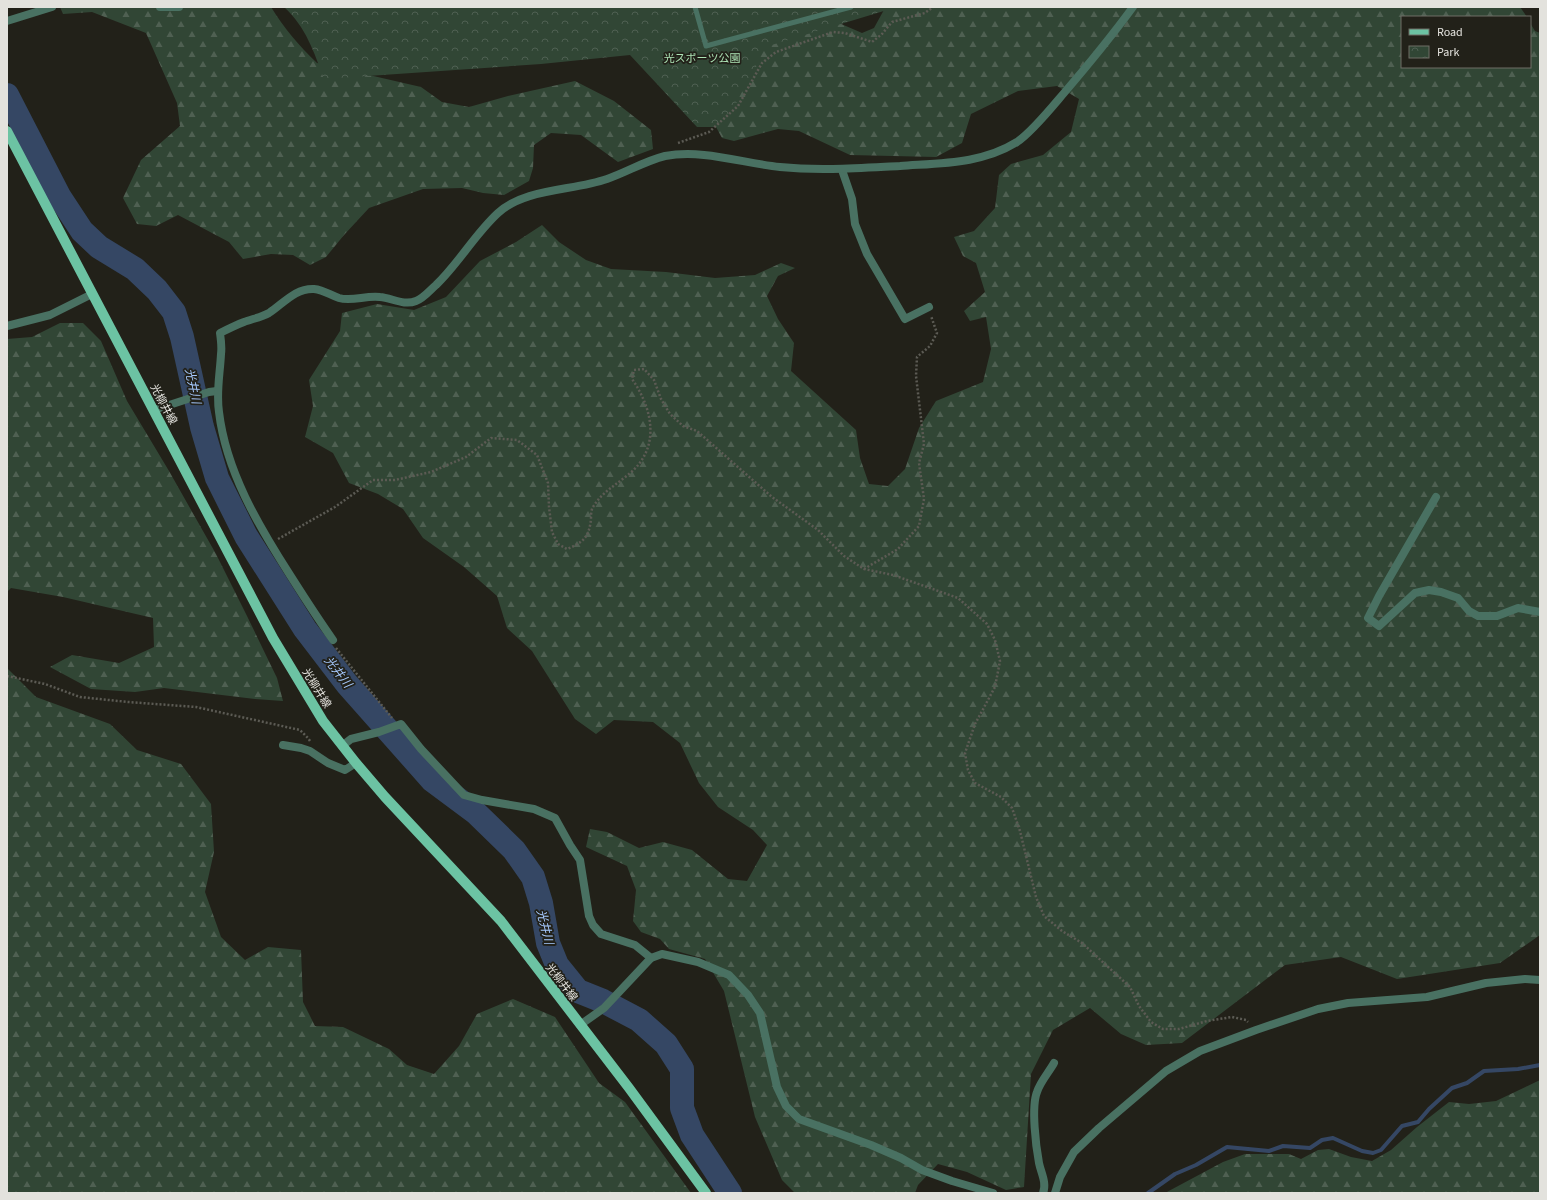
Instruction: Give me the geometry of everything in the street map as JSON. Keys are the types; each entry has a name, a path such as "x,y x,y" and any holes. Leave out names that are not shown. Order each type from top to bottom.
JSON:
{"main road":[{"name":"光柳井線","path":"7,131 273,638 323,721 385,797 501,921 643,1106 706,1193"}],"street":[{"path":"7,21 52,7"},
{"path":"160,7 180,7"},
{"path":"333,640 270,543 245,498 236,477 223,434 219,412 217,391 222,353 220,333 268,313 297,293 312,289 324,291 340,298 351,299 373,296 384,297 403,303 415,302 426,295 449,272 499,212 515,202 536,195 607,179 647,162 666,156 683,154 710,156 780,167 842,170 968,161 998,152 1020,140 1050,109 1101,49 1133,7"},
{"path":"842,170 852,200 855,224 867,254 905,319 929,307"},
{"path":"7,326 50,315 92,294"},
{"path":"154,410 191,397 217,391"},
{"path":"1436,497 1368,618 1379,626 1415,593 1429,590 1441,592 1458,598 1470,611 1478,616 1497,616 1518,608 1537,610 1540,612"},
{"path":"342,746 351,740 401,724 421,749 464,795 482,800 534,809 555,818 580,860 589,916 593,925 601,934 635,945 651,958"},
{"path":"283,745 310,751 328,763 345,770 356,763"},
{"path":"580,1025 604,1008 651,958 662,954 698,962 729,975 748,995 760,1013 777,1088 786,1106 799,1119 889,1153 929,1173 993,1193"},
{"path":"1055,1193 1060,1177 1074,1152 1099,1128 1166,1071 1200,1050 1318,1009 1348,1003 1427,998 1486,984 1525,979 1540,980"},
{"path":"1043,1193 1045,1184 1039,1162 1036,1140 1035,1102 1037,1091 1054,1063"}],"lane":[{"path":"695,7 706,46 851,7"}],"path":[{"path":"666,156 676,144 709,132 738,106 762,63 776,52 833,32 845,33 872,42 882,34 892,22 924,12 933,7"},
{"path":"864,569 898,549 919,526 924,499 919,463 924,444 916,376 917,357 930,346 937,333 929,307"},
{"path":"270,543 336,507 373,480 394,480 431,472 466,457 491,438 517,440 538,455 548,482 552,532 558,544 567,549 580,544 589,532 592,508 604,492 630,473 642,460 650,440 651,425 644,401 632,379 634,370 644,369 654,380 661,399 670,414 683,426 697,431 772,496 818,530 844,556 864,569 893,575 958,598 987,624 995,640 1000,661 995,687 975,724 965,753 968,770 975,783 1001,797 1012,808 1020,831 1036,897 1044,916 1062,931 1082,943 1130,987 1139,1006 1151,1022 1163,1029 1179,1029 1207,1021 1232,1017 1246,1020 1256,1030"},
{"path":"333,640 335,646 396,725"},
{"path":"7,676 45,684 80,697 128,702 196,706 300,730 308,738 311,746 310,751"}],"green space":[{"path":"60,7 271,7 292,36 317,63 421,87 442,102 469,107 508,96 575,81 614,101 651,130 653,149 618,162 581,135 551,133 534,145 533,168 529,181 504,195 483,193 462,188 423,189 369,208 326,257 310,265 293,255 271,254 243,259 229,242 178,215 156,226 137,224 123,198 141,160 180,126 177,103 146,33 92,12 63,14"},
{"name":"光スポーツ公園","path":"284,7 897,7 765,47 724,127 697,127 630,55 541,64 324,79 304,31"},
{"path":"1520,7 1526,16 1401,16 1401,68 1531,68 1531,25 1535,31 1540,33 1540,935 1500,963 1397,979 1341,957 1285,965 1182,1043 1146,1045 1121,1034 1090,1008 1053,1030 1031,1074 1024,1187 1006,1190 967,1172 938,1164 918,1185 915,1193 795,1193 782,1180 755,1117 724,991 705,959 669,949 660,939 641,932 633,921 636,890 627,866 586,847 590,829 607,832 639,848 663,842 692,850 728,879 747,881 767,845 753,830 718,807 699,783 680,743 653,722 614,720 596,734 575,719 532,651 507,628 497,596 464,567 423,538 403,509 378,494 349,483 333,453 305,437 313,406 309,380 340,331 342,313 377,304 414,310 446,297 480,261 516,242 542,225 559,242 586,260 611,269 666,272 715,278 755,275 781,263 795,268 778,276 767,296 778,319 794,343 791,371 856,430 860,458 869,484 888,486 905,469 919,428 936,401 983,382 991,349 986,317 970,321 964,311 985,292 976,263 963,256 954,237 974,231 995,208 999,175 1011,164 1043,155 1071,132 1079,99 1057,86 1018,91 971,114 962,143 936,157 850,155 799,131 778,129 734,141 722,138 710,116 749,48 839,23 862,33 874,28 885,8"},
{"path":"60,323 83,323 101,341 127,401 216,554 277,678 283,701 164,688 135,692 91,689 50,667 72,655 119,663 154,647 153,618 63,597 11,588 7,592 7,339 32,337"},
{"path":"7,668 36,697 110,724 137,750 181,764 211,804 214,852 205,892 221,937 245,960 268,947 301,950 303,1002 315,1026 343,1027 389,1049 407,1065 434,1074 459,1046 477,1014 513,999 555,1017 599,1083 625,1102 691,1193 7,1193"},
{"path":"1540,1080 1540,1193 1165,1193 1223,1162 1245,1154 1289,1154 1301,1159 1318,1150 1329,1149 1351,1157 1372,1161 1391,1150 1449,1102 1469,1104 1496,1101"}],"waterway":[{"name":"光井川","path":"7,95 59,196 82,231 99,247 135,269 157,290 174,312 182,337 202,427 217,478 246,536 305,629 347,684 432,780 475,812 514,850 533,877 541,903 548,943 557,965 578,991 603,1001 639,1020 666,1044 682,1069 682,1108 692,1135 730,1193"},
{"path":"1148,1193 1175,1174 1196,1165 1227,1147 1269,1151 1283,1146 1310,1148 1322,1140 1333,1138 1362,1151 1373,1153 1381,1150 1402,1126 1418,1122 1429,1109 1452,1088 1467,1083 1484,1071 1518,1069 1540,1065"}]}
